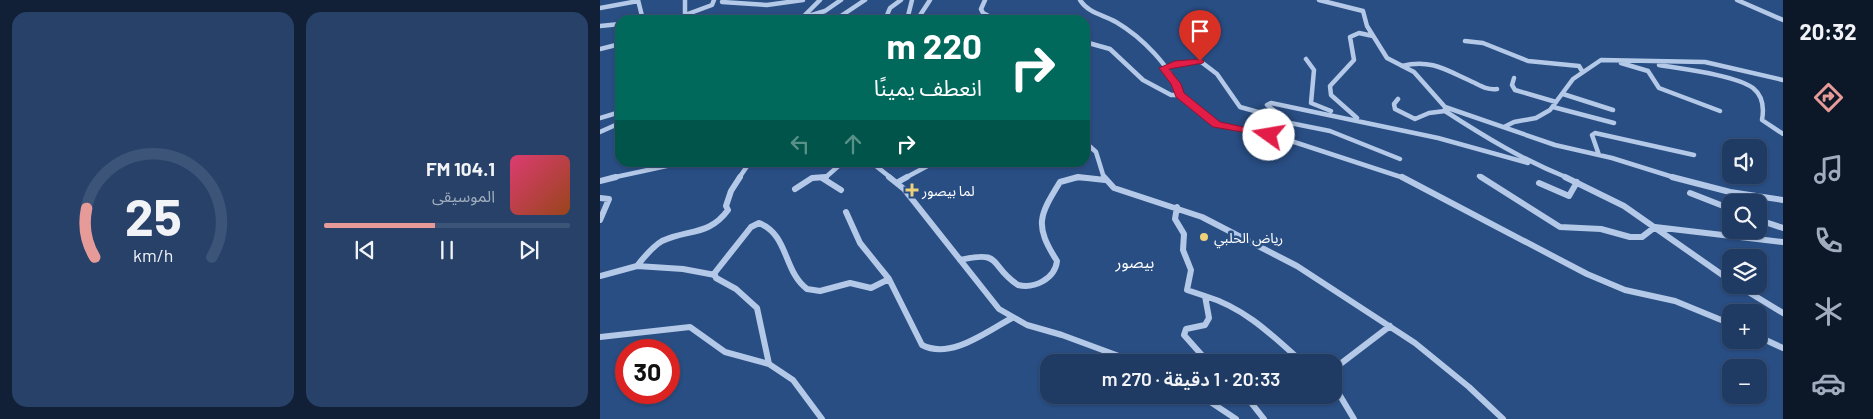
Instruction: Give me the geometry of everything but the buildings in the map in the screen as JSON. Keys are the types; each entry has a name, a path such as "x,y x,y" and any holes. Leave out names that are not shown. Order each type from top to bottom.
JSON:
{"street":[{"path":"600,8 620,6 638,0 641,15"},
{"path":"685,0 685,15"},
{"path":"722,2 730,0"},
{"path":"689,15 713,2 767,5 803,0"},
{"path":"804,15 820,0"},
{"path":"812,15 825,11 841,0"},
{"path":"842,15 865,0"},
{"path":"887,15 890,8 901,0"},
{"path":"908,15 912,0"},
{"path":"920,15 930,0"},
{"path":"985,0 981,9 987,15"},
{"path":"1080,0 1086,7 1119,23 1152,52 1176,84 1179,95"},
{"path":"1319,0 1363,11 1373,36 1387,58 1414,72 1445,109 1490,141 1533,164 1577,182 1624,206 1722,275"},
{"path":"1738,0 1783,20"},
{"path":"600,26 615,24"},
{"path":"1358,120 1331,95 1330,86 1356,57 1352,53 1350,37 1359,33 1373,36"},
{"path":"1465,41 1480,40 1494,44 1517,58 1531,62 1556,61 1579,66 1582,71"},
{"path":"1090,43 1110,49 1143,80 1171,95 1179,95 1217,124 1285,139 1398,175 1586,274 1625,290 1676,301 1722,320"},
{"path":"600,49 615,45"},
{"path":"1306,59 1314,70 1311,103 1358,120 1464,144 1511,160 1533,164"},
{"path":"1609,59 1648,71 1660,88 1720,111"},
{"path":"1402,66 1418,60 1432,63 1486,91 1497,89"},
{"path":"1504,127 1514,122 1536,118 1555,104 1582,71 1601,60 1717,63 1783,80"},
{"path":"1164,68 1175,64 1200,61 1217,74 1240,107 1294,124 1330,131 1400,159"},
{"path":"1643,61 1709,74 1753,88 1763,102 1762,120 1782,134"},
{"path":"1514,78 1512,85 1515,90 1614,123"},
{"path":"1563,94 1613,110"},
{"path":"1398,99 1394,104 1395,109 1415,119 1420,119 1429,113 1445,109 1555,145 1598,155 1716,189 1783,200"},
{"path":"1283,119 1267,107 1268,103 1346,116"},
{"path":"600,118 615,114"},
{"path":"600,132 615,125"},
{"path":"1598,155 1592,135 1595,133 1694,155"},
{"path":"1090,147 1096,152 1105,180 1114,188 1124,193 1177,207 1267,249 1423,348 1502,419"},
{"path":"600,181 660,167"},
{"path":"638,266 663,241 706,230 719,223 727,211 726,206 731,191 747,167"},
{"path":"822,178 836,167"},
{"path":"878,167 898,182 932,222 993,304 1012,318 1113,354"},
{"path":"898,182 925,167"},
{"path":"1479,176 1520,200 1543,218 1560,227 1602,229 1630,237 1642,238 1655,227 1783,242"},
{"path":"960,260 981,255 988,256 1013,284 1019,286 1036,284 1047,279 1055,272 1057,261 1048,247 1040,224 1056,186 1064,180 1078,177 1105,180"},
{"path":"795,190 812,178 822,178 841,190"},
{"path":"1539,183 1569,196 1577,182"},
{"path":"1690,193 1722,205"},
{"path":"600,198 606,197 609,199 602,210 600,220"},
{"path":"1177,207 1175,221 1184,234 1183,250 1192,270 1187,290 1229,305 1259,322 1293,354"},
{"path":"846,212 860,242 889,279 922,344 931,351 952,348 1012,318"},
{"path":"714,275 751,228 759,223 767,227 781,240 798,279 805,288 820,290 856,283 870,288 889,279"},
{"path":"1767,223 1783,228"},
{"path":"600,276 638,266 682,269 714,275 738,291 756,308 769,364"},
{"path":"1752,294 1783,313"},
{"path":"1201,354 1184,336 1186,329 1205,325 1208,321 1204,296"},
{"path":"1342,362 1390,326"},
{"path":"600,337 690,327 725,352 769,364 783,370 796,382 822,419"},
{"path":"1767,341 1783,348"},
{"path":"1342,401 1354,419"},
{"path":"1214,404 1236,419"},
{"path":"1252,404 1264,419"}],"place":[{"name":"لما بيصور","path":"912,190"},
{"name":"رياض الحلبي","path":"1204,237"}],"district":[{"name":"بيصور","path":"1135,261"}],"route":[{"path":"1200,61 1175,64 1164,68 1176,84 1179,95 1223,127 1269,135"}]}
